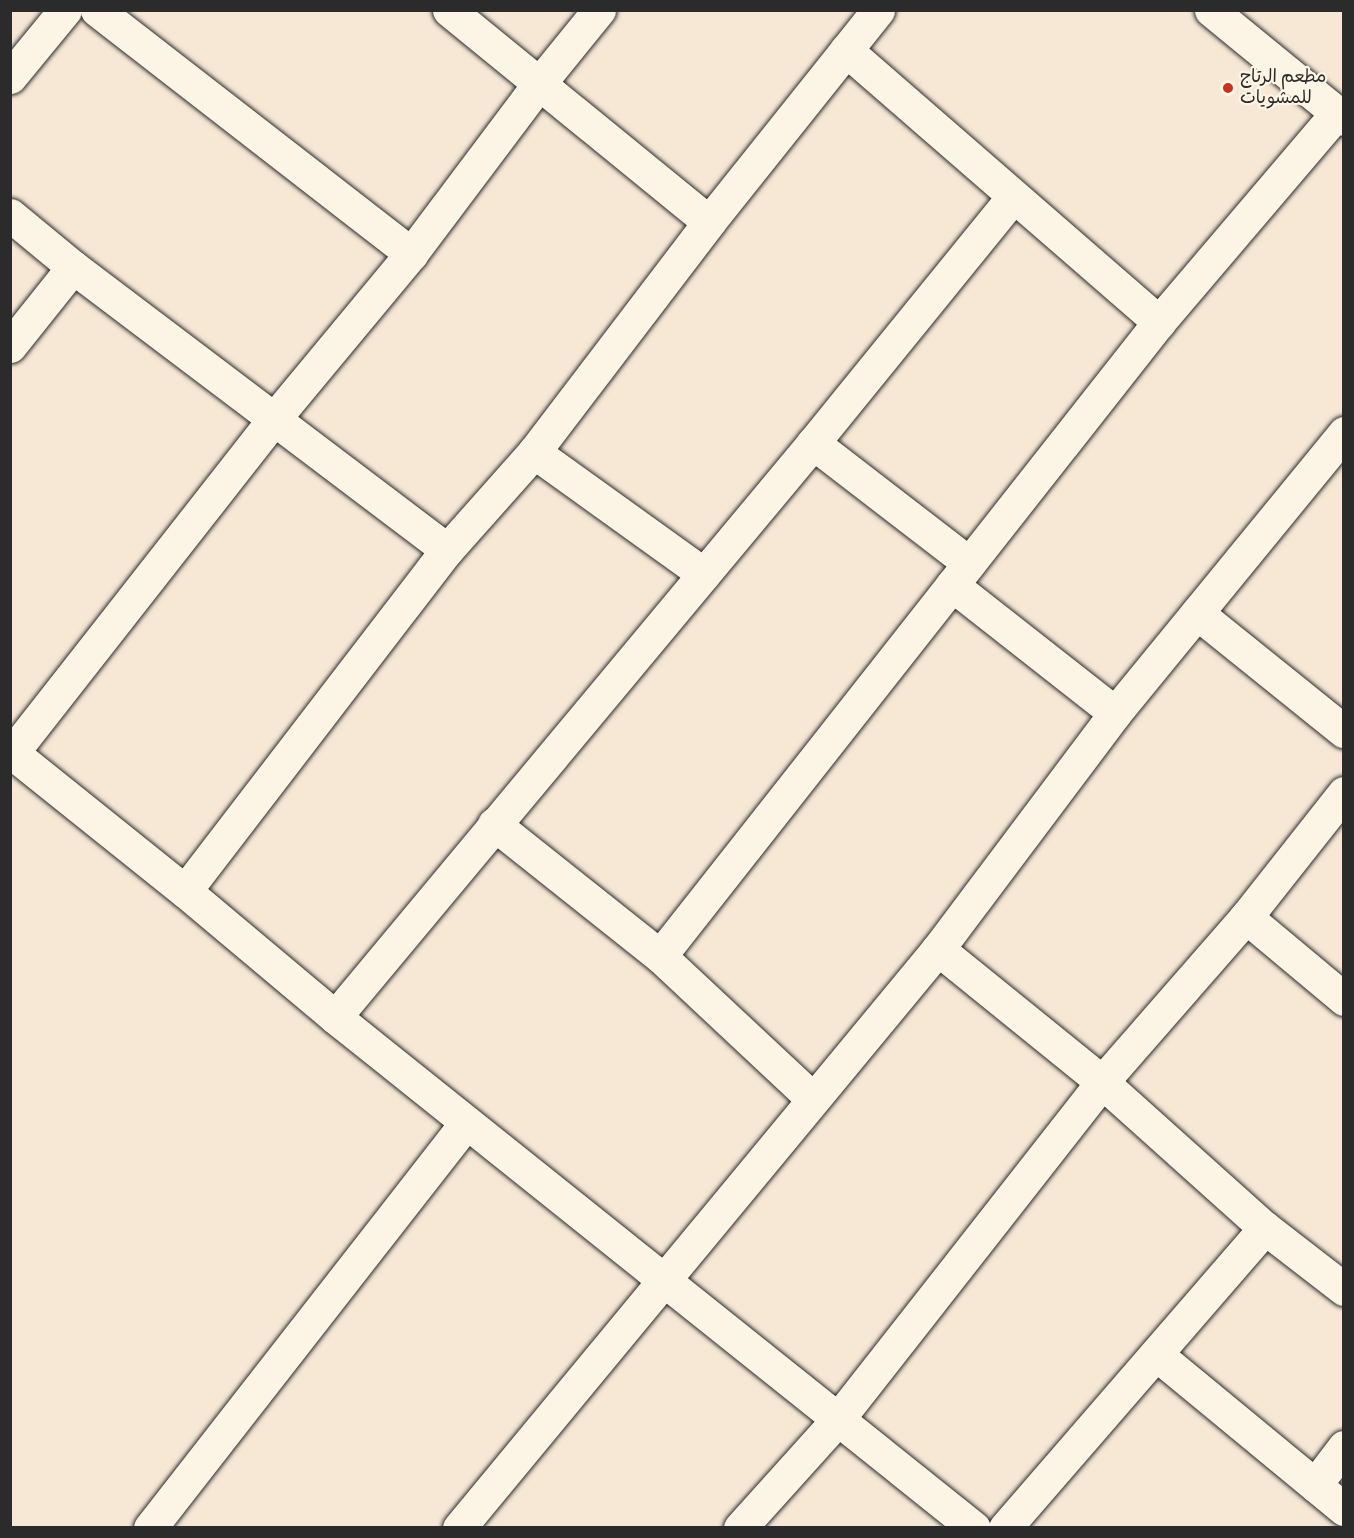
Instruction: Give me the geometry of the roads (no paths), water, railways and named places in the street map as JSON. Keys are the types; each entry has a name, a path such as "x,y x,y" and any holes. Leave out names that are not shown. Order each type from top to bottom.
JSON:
{"street":[{"path":"10,77 65,10"},
{"path":"97,10 411,254"},
{"path":"449,10 538,85 709,222"},
{"path":"599,10 538,85 411,254 274,419 11,752 185,891 466,1123 665,1278 974,1527"},
{"path":"185,891 447,550 534,452 709,222 878,10"},
{"path":"660,956 1159,322 1340,116 1211,10"},
{"path":"846,50 1159,322"},
{"path":"335,1017 813,443 1013,197"},
{"path":"10,215 73,267 447,550"},
{"path":"10,346 73,267"},
{"path":"459,1527 812,1098 938,949 1115,713 1344,433"},
{"path":"813,443 1115,713"},
{"path":"534,452 704,574"},
{"path":"1197,614 1344,731"},
{"path":"740,1527 838,1419 1102,1082 1246,917 1344,793"},
{"path":"494,824 660,956 812,1098"},
{"path":"1246,917 1344,999"},
{"path":"938,949 1102,1082 1265,1228 1344,1289"},
{"path":"150,1527 466,1123"},
{"path":"1005,1527 1265,1228"},
{"path":"1156,1354 1344,1509"},
{"path":"1315,1485 1344,1447"}],"place":[{"name":"مطعم الرتاج للمشويات","path":"1228,88"}]}
